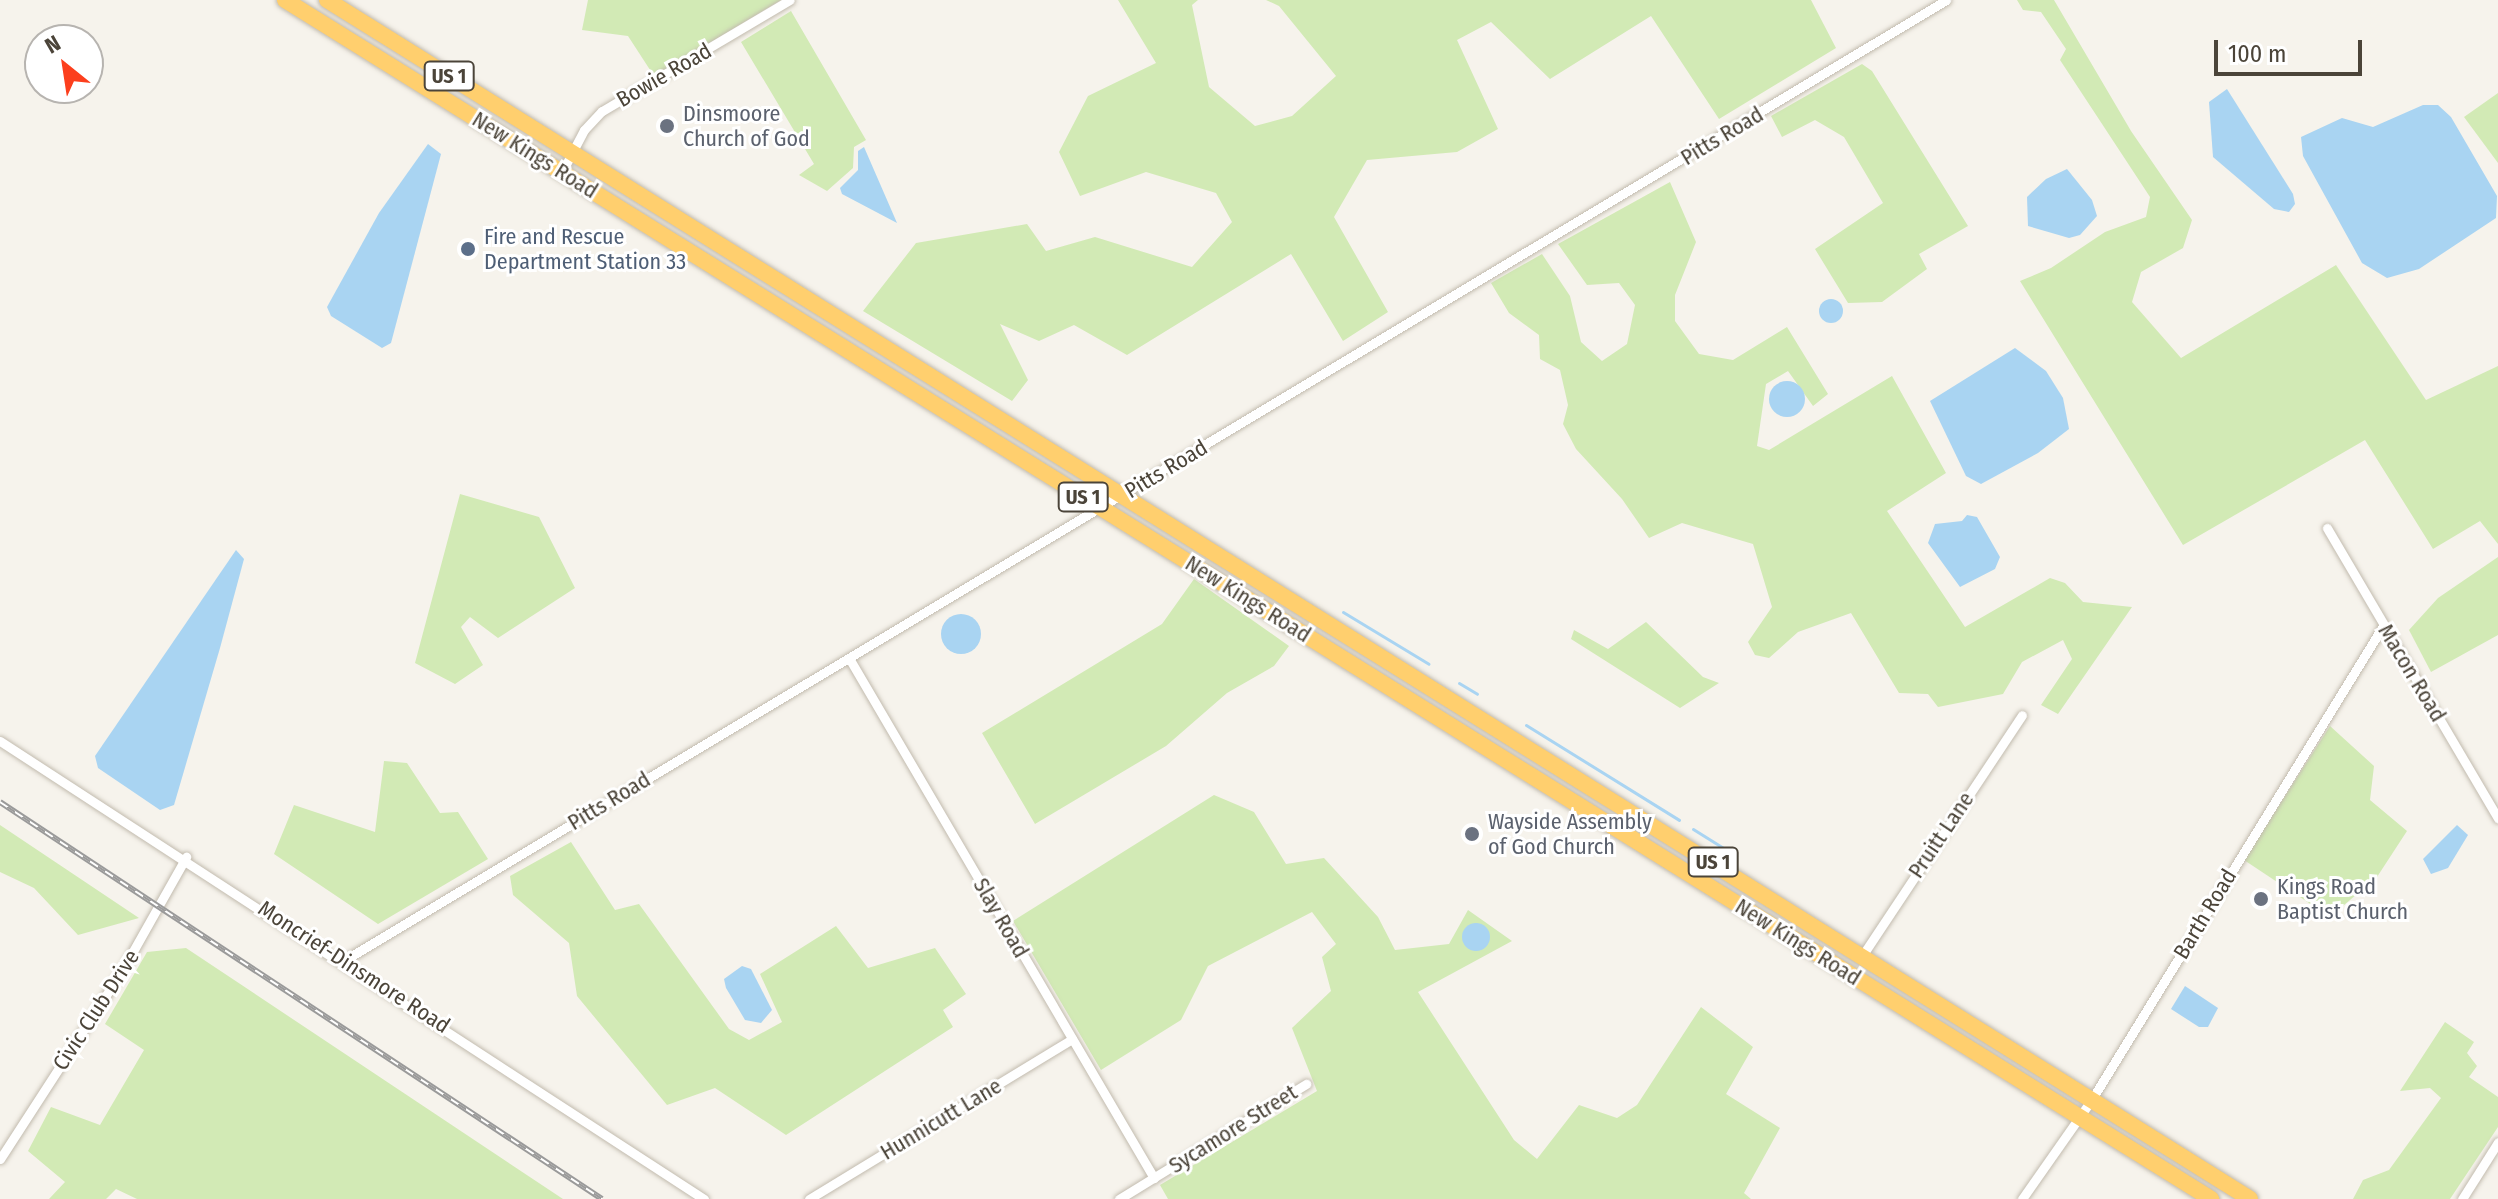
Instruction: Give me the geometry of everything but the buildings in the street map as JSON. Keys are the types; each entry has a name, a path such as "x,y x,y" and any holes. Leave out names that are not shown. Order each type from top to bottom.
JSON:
{"highway":[{"name":"New Kings Road","path":"285,0 2211,1199"},
{"name":"New Kings Road","path":"327,0 2250,1199"}],"street":[{"name":"Bowie Road","path":"562,172 602,111 790,0"},
{"name":"Pitts Road","path":"343,961 1946,0"},
{"path":"490,127 498,107"},
{"path":"829,339 840,320"},
{"name":"Macon Road","path":"2327,528 2498,818"},
{"name":"Barth Road","path":"2022,1199 2076,1115 2092,1099 2383,626"},
{"name":"Slay Road","path":"849,658 1154,1178"},
{"path":"1430,712 1441,693"},
{"name":"Pruitt Lane","path":"1862,956 2022,715"},
{"name":"Moncrief-Dinsmore Road","path":"0,741 186,857 704,1199"},
{"name":"Civic Club Drive","path":"0,1159 123,969 186,857"},
{"path":"1753,914 1765,895"},
{"name":"Hunnicutt Lane","path":"809,1199 1072,1039"},
{"name":"Sycamore Street","path":"1119,1199 1306,1084"},
{"path":"2462,1199 2498,1142"}],"green space":[{"path":"588,0 781,0 654,76 628,36 582,30"},
{"path":"1118,0 1198,0 1192,5 1209,87 1255,126 1292,116 1336,76 1279,6 1266,0 1811,0 1836,48 1719,119 1651,16 1550,79 1491,22 1457,40 1498,129 1457,152 1367,160 1334,217 1388,312 1343,341 1291,254 1127,355 1074,325 1039,341 1000,324 1028,380 1012,401 863,311 916,243 1027,224 1046,251 1095,237 1192,267 1232,222 1216,193 1146,172 1080,196 1059,152 1088,96 1156,63"},
{"path":"2017,0 2054,0 2131,131 2192,220 2183,248 2141,272 2132,302 2181,358 2336,265 2426,400 2498,366 2498,544 2480,521 2433,549 2365,440 2183,545 2020,281 2051,268 2105,232 2146,217 2150,197 2060,60 2066,49 2041,12 2023,10"},
{"path":"791,11 866,140 854,147 853,168 827,191 799,175 814,164 741,42"},
{"path":"1862,64 1872,71 1968,226 1919,254 1927,269 1882,302 1848,303 1815,249 1883,203 1844,137 1815,120 1782,137 1771,116"},
{"path":"2498,93 2498,163 2464,117"},
{"path":"1670,182 1696,242 1675,295 1675,321 1699,354 1733,360 1787,327 1828,394 1813,406 1788,371 1766,384 1757,446 1769,450 1892,376 1946,473 1887,511 1965,627 2050,578 2065,583 2083,602 2132,607 2058,714 2041,705 2072,659 2063,640 2022,662 2003,694 1938,707 1928,694 1899,693 1851,613 1798,632 1769,658 1755,655 1748,642 1772,607 1753,544 1682,523 1649,538 1622,499 1576,449 1563,424 1568,405 1560,370 1540,359 1539,335 1509,313 1491,283 1542,254 1570,296 1581,342 1602,361 1627,344 1635,305 1619,283 1587,285 1558,244"},
{"path":"460,494 539,517 575,588 498,638 470,617 461,627 483,665 455,684 415,663"},
{"path":"2498,557 2498,635 2431,672 2409,630 2438,598"},
{"path":"1194,579 1289,646 1274,666 1227,693 1166,746 1035,824 982,733 1162,624"},
{"path":"1646,622 1703,677 1719,683 1680,708 1571,639 1574,630 1608,649"},
{"path":"2330,726 2374,766 2370,800 2407,831 2377,877 2330,917 2244,860"},
{"path":"384,761 407,763 440,813 458,812 488,859 378,924 274,854 294,805 375,832"},
{"path":"1214,795 1254,812 1286,864 1324,858 1378,917 1395,950 1449,944 1468,910 1512,941 1418,992 1514,1140 1537,1159 1579,1105 1617,1118 1637,1105 1701,1007 1753,1047 1726,1094 1780,1128 1744,1193 1751,1199 1168,1199 1160,1185 1317,1091 1292,1028 1331,991 1322,957 1336,944 1312,912 1208,966 1181,1020 1101,1070 1013,921"},
{"path":"0,825 139,918 78,935 34,888 0,872"},
{"path":"571,842 615,910 639,904 729,1029 749,1040 782,1022 760,974 836,926 868,968 935,948 966,994 943,1010 953,1027 786,1135 715,1088 667,1105 577,996 569,943 513,895 510,876"},
{"path":"186,948 563,1199 137,1199 116,1189 106,1199 49,1199 65,1182 28,1151 51,1107 100,1125 144,1050 105,1024 147,952"},
{"path":"2445,1022 2474,1042 2467,1053 2477,1066 2469,1077 2498,1097 2498,1127 2450,1199 2353,1199 2363,1180 2389,1170 2441,1098 2430,1088 2400,1091"}],"water":[{"path":"2227,89 2293,194 2295,204 2289,212 2274,209 2213,157 2209,102"},
{"path":"2423,105 2438,105 2451,117 2497,196 2496,218 2419,269 2387,278 2362,263 2303,156 2301,137 2342,118 2373,127"},
{"path":"428,144 441,154 391,343 382,348 331,316 327,307 379,213"},
{"path":"864,147 897,223 842,194 840,188 858,170 858,151"},
{"path":"2067,169 2092,200 2097,216 2080,235 2069,238 2028,226 2027,197 2046,179"},
{"path":"1831,299 1840,302 1843,311 1840,320 1831,323 1822,320 1819,311 1822,302"},
{"path":"2015,348 2046,371 2063,398 2069,429 2038,453 1981,484 1966,476 1930,401"},
{"path":"1787,381 1800,386 1805,399 1800,412 1787,417 1774,412 1769,399 1774,386"},
{"path":"1967,515 1977,517 2000,557 1995,569 1960,587 1928,543 1935,524 1962,521"},
{"path":"236,550 244,559 220,648 174,805 160,810 98,768 95,756"},
{"path":"961,614 975,620 981,634 975,648 961,654 947,648 941,634 947,620"},
{"path":"2457,825 2468,835 2448,868 2431,874 2423,859"},
{"path":"1476,923 1486,927 1490,937 1486,947 1476,951 1466,947 1462,937 1466,927"},
{"path":"742,966 751,969 772,1010 761,1023 745,1020 726,988 724,979"},
{"path":"2185,986 2218,1008 2208,1027 2199,1027 2171,1009"}],"waterway":[{"path":"1343,612 1429,664"},
{"path":"1459,683 1477,694"},
{"path":"1526,725 1679,820"},
{"path":"1693,829 1736,856"}],"railway":[{"path":"0,802 602,1199"}],"place":[{"name":"Dinsmoore Church of God","path":"667,126"},
{"name":"Fire and Rescue Department Station 33","path":"468,249"},
{"name":"Wayside Assembly of God Church","path":"1472,834"},
{"name":"Kings Road Baptist Church","path":"2261,899"}]}
